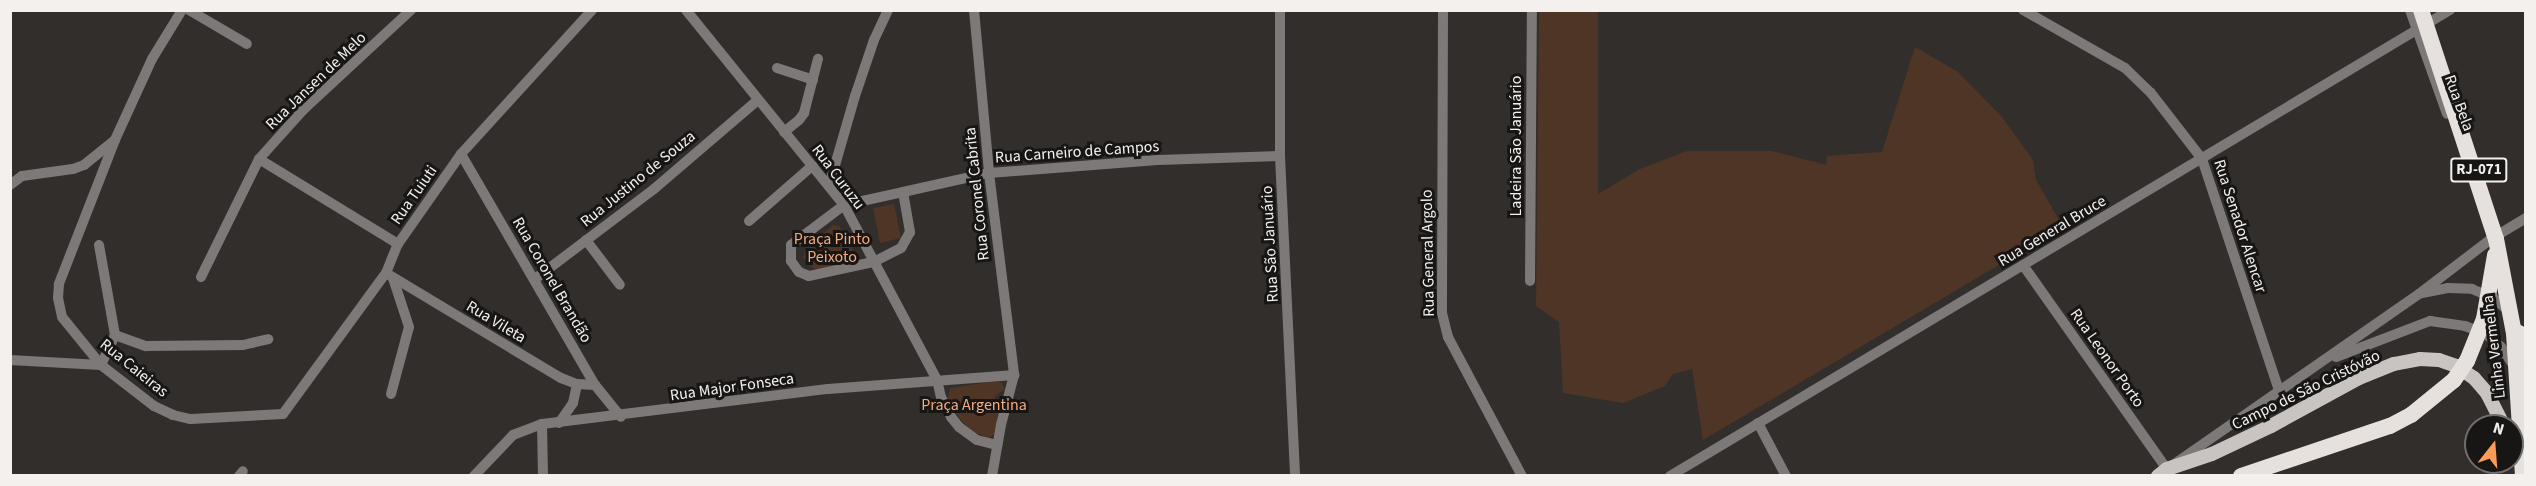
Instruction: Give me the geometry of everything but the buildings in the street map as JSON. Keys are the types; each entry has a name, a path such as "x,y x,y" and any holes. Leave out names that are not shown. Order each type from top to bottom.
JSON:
{"highway":[{"name":"Linha Vermelha","path":"2421,10 2494,239 2514,333 2523,476"},
{"name":"Linha Vermelha","path":"2426,10 2501,238 2522,335 2526,426"},
{"path":"2241,476 2390,426 2411,415 2438,395 2460,370 2476,341 2491,283 2494,239"},
{"path":"2522,335 2520,361 2526,411"}],"main road":[{"name":"Campo de São Cristóvão","path":"2163,472 2244,439 2359,378 2394,364 2420,359 2439,360 2456,366 2474,378 2487,393 2498,414"}],"street":[{"name":"Rua Caieiras","path":"182,10 152,59 115,140 59,284 58,298 62,317 101,365 135,393 172,415 191,419 284,414"},
{"path":"189,10 247,44"},
{"name":"Rua Jansen de Melo","path":"201,277 259,159 304,109 411,10"},
{"name":"Rua Tuiuti","path":"284,414 389,275 398,244 461,154 591,10"},
{"name":"Rua Curuzu","path":"686,10 844,205 937,380"},
{"path":"829,186 867,62 888,10"},
{"name":"Rua Coronel Cabrita","path":"974,10 989,173 1014,375"},
{"name":"Rua São Januário","path":"1280,10 1280,156 1295,476"},
{"name":"Rua General Argolo","path":"1443,10 1442,313 1448,337 1522,476"},
{"name":"Ladeira São Januário","path":"1530,281 1532,10"},
{"name":"Rua Senador Alencar","path":"2023,10 2125,68 2151,93 2202,159 2279,391"},
{"name":"Rua Bela","path":"2410,10 2494,239"},
{"name":"Rua General Bruce","path":"1670,476 2450,10"},
{"path":"784,132 804,113 818,59"},
{"path":"777,68 813,80"},
{"name":"Rua Justino de Souza","path":"535,279 654,189 758,100"},
{"path":"10,185 22,176 73,169 84,165 115,140"},
{"name":"Rua Coronel Brandão","path":"461,154 595,385 621,417"},
{"name":"Rua Carneiro de Campos","path":"844,205 989,173 1158,160 1280,156"},
{"path":"259,159 398,244"},
{"path":"749,220 812,166"},
{"path":"844,205 791,245 791,261 799,272 809,276 873,262 901,248 909,238 903,192"},
{"path":"2419,294 2526,218"},
{"path":"586,240 620,285"},
{"path":"10,360 101,365 115,335 99,245"},
{"name":"Rua Leonor Porto","path":"2023,265 2163,472"},
{"path":"389,275 409,327 391,394"},
{"name":"Rua Vileta","path":"389,275 561,378 577,384 595,385"},
{"name":"Campo de São Cristóvão","path":"2163,472 2419,294 2448,288 2472,290 2507,309 2522,335"},
{"name":"Campo de São Cristóvão","path":"2318,364 2430,321 2465,326 2486,334 2520,361"},
{"path":"115,335 146,346 243,345 268,339"},
{"path":"992,476 1014,375"},
{"name":"Rua Major Fonseca","path":"474,476 513,435 542,424 621,417 828,389 1014,375"},
{"path":"937,380 945,407 959,427 977,440 997,445"},
{"path":"559,423 573,402 577,384"},
{"path":"1758,423 1786,476"},
{"path":"542,424 543,476"}],"green space":[{"path":"1539,11 1598,11 1598,194 1640,169 1687,151 1772,151 1826,165 1827,156 1882,152 1915,47 1958,72 2002,117 2033,160 2036,180 2063,227 1703,440 1692,369 1673,374 1665,386 1623,403 1563,393 1559,322 1536,306"},
{"path":"894,204 901,238 880,243 873,208"},
{"name":"Praça Pinto Peixoto","path":"833,225 839,226 851,245 853,253 851,259 821,270 813,268 803,257 807,247"},
{"name":"Praça Argentina","path":"1001,382 1005,389 994,397 1001,406 995,434 989,438 969,430 947,402 950,388"}]}
